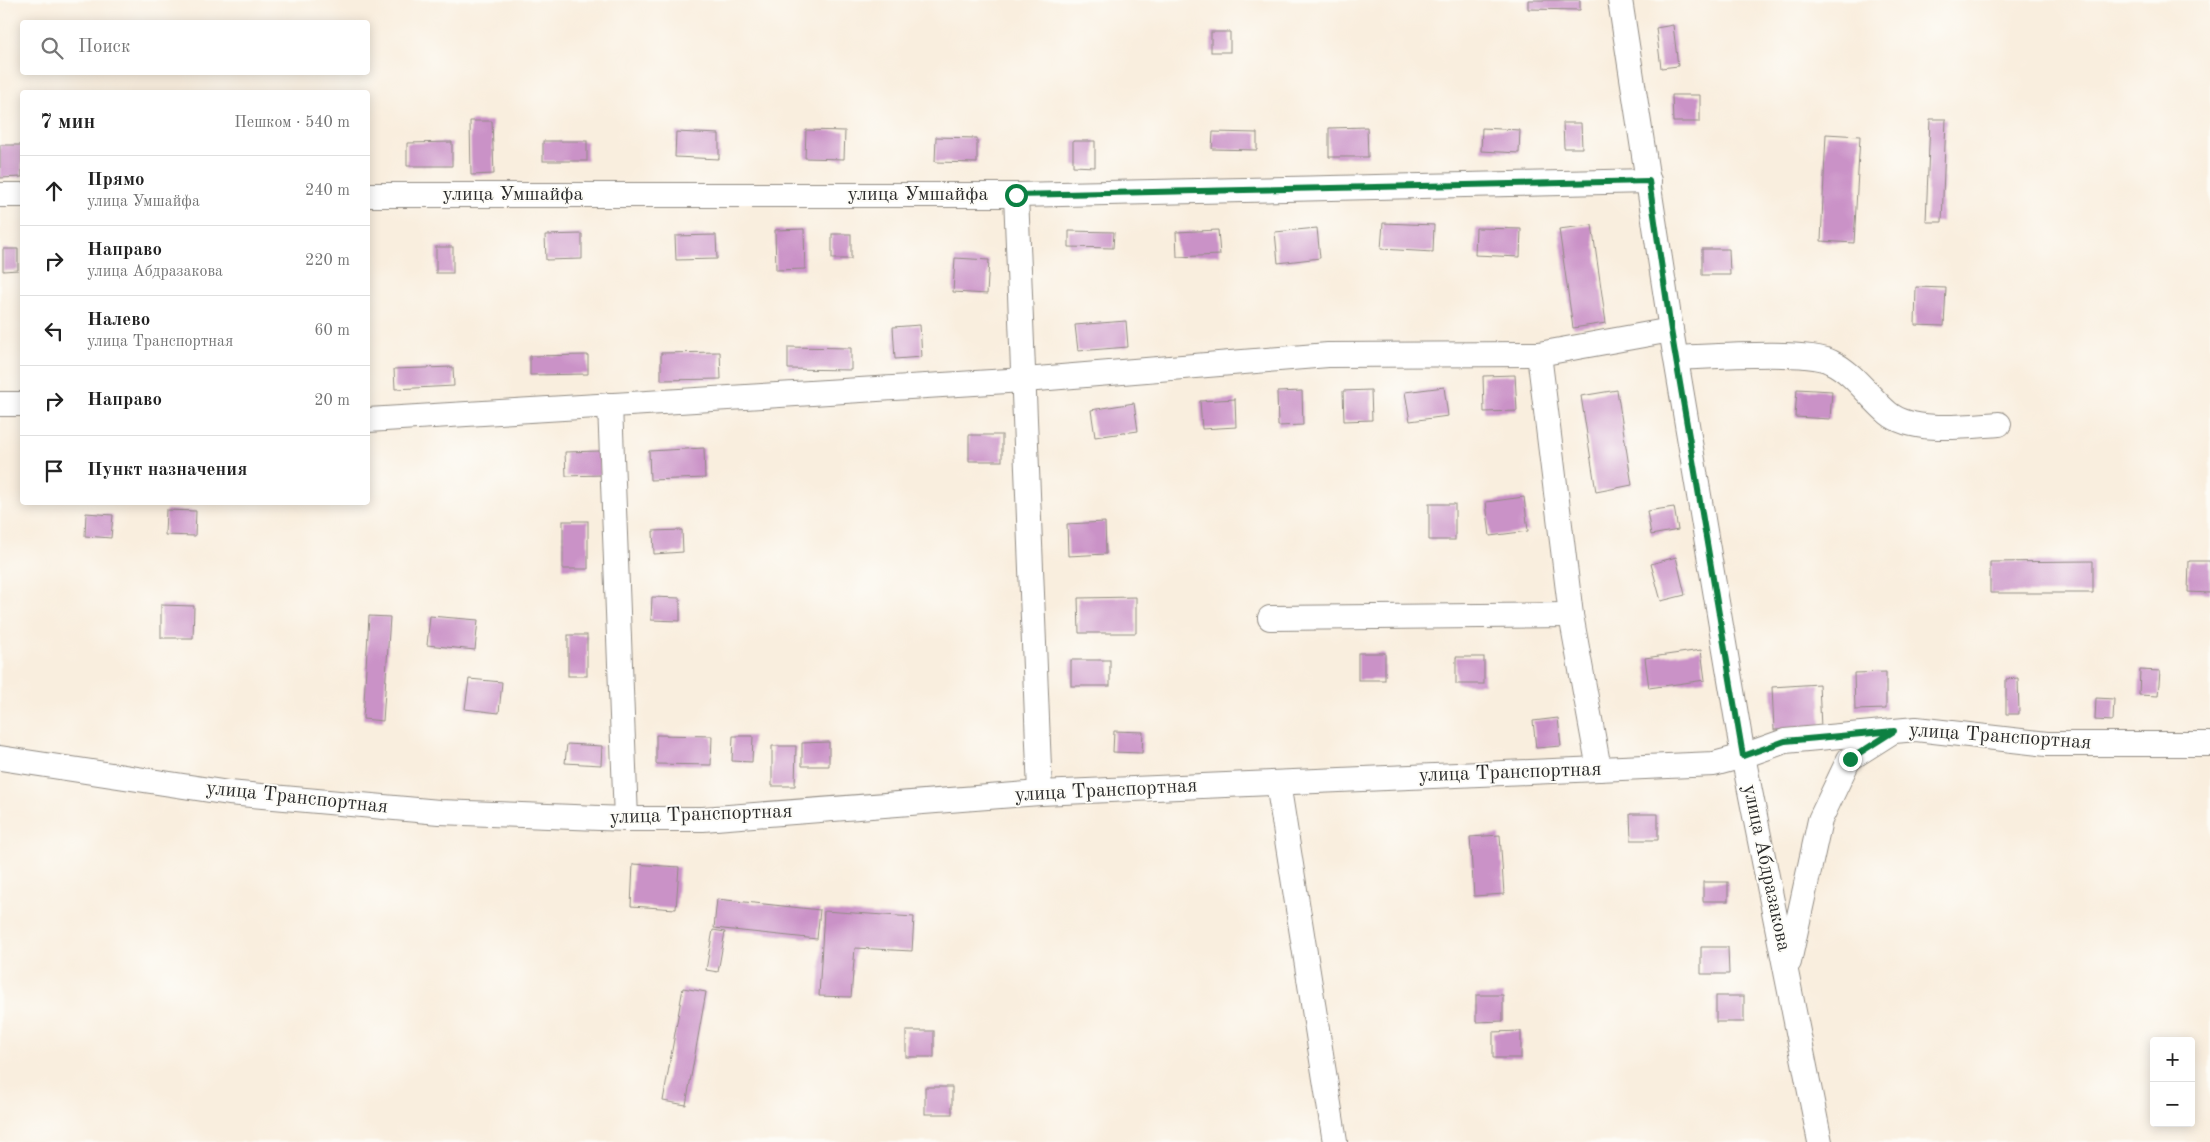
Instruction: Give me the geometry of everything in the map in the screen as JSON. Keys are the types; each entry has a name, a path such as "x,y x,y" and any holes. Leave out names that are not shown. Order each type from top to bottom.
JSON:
{"street":[{"name":"улица Абдразакова","path":"1620,0 1671,330 1743,756 1820,1142"},
{"name":"улица Умшайфа","path":"370,195 1016,195 1649,181"},
{"path":"0,195 20,195"},
{"path":"1016,195 1025,380 1040,793"},
{"path":"370,420 1025,380 1328,355 1539,354 1671,330"},
{"path":"1539,354 1571,615 1599,769"},
{"path":"1676,358 1803,356 1831,361 1889,414 1921,427 1999,424"},
{"path":"0,404 20,404"},
{"path":"610,405 626,819"},
{"path":"1270,618 1571,615"},
{"name":"улица Транспортная","path":"0,758 229,793 439,812 626,819 703,819 1040,793 1714,764 1785,741 1916,729 2047,744 2210,744"},
{"path":"1787,972 1820,820 1850,759 1894,731"},
{"path":"1278,783 1334,1142"}],"building":[{"path":"1528,0 1580,0 1580,10 1528,9"},
{"path":"1673,25 1678,66 1661,68 1656,28"},
{"path":"1211,32 1230,32 1230,52 1211,52"},
{"path":"1672,95 1700,95 1700,122 1673,122"},
{"path":"1930,119 1946,119 1942,222 1926,222"},
{"path":"470,121 492,121 494,174 471,175"},
{"path":"1563,123 1581,123 1582,148 1564,148"},
{"path":"1367,127 1368,157 1329,157 1329,128"},
{"path":"1482,128 1520,130 1519,153 1481,151"},
{"path":"806,130 845,131 844,159 805,158"},
{"path":"676,132 719,134 719,159 675,157"},
{"path":"1213,132 1257,133 1257,150 1212,149"},
{"path":"1826,134 1860,136 1854,243 1821,241"},
{"path":"936,137 977,138 977,163 935,162"},
{"path":"543,141 587,141 587,161 543,161"},
{"path":"1073,141 1095,141 1095,167 1073,166"},
{"path":"452,142 452,166 407,166 407,143"},
{"path":"0,145 20,145 20,177 0,178"},
{"path":"1383,223 1434,225 1433,252 1381,249"},
{"path":"1592,225 1606,323 1573,328 1559,229"},
{"path":"1317,228 1320,258 1278,263 1275,232"},
{"path":"1476,228 1521,229 1520,257 1475,255"},
{"path":"804,229 805,269 776,270 775,230"},
{"path":"1218,230 1220,255 1177,257 1176,232"},
{"path":"1069,231 1114,232 1113,248 1069,247"},
{"path":"582,234 582,259 546,260 545,235"},
{"path":"832,234 851,234 851,259 832,259"},
{"path":"716,235 717,259 676,260 675,236"},
{"path":"436,247 453,247 453,273 436,273"},
{"path":"3,249 18,249 18,270 3,271"},
{"path":"1702,249 1729,249 1730,275 1702,275"},
{"path":"955,258 989,260 987,294 953,292"},
{"path":"1916,287 1946,288 1944,326 1915,325"},
{"path":"1126,321 1128,347 1078,351 1075,325"},
{"path":"920,325 922,357 895,359 893,327"},
{"path":"788,347 851,348 851,370 788,369"},
{"path":"720,352 721,379 661,380 661,353"},
{"path":"588,355 588,374 530,375 530,356"},
{"path":"453,367 454,386 395,389 394,369"},
{"path":"1515,375 1517,411 1484,412 1483,376"},
{"path":"1444,387 1448,416 1410,421 1405,392"},
{"path":"1797,389 1832,391 1830,419 1795,417"},
{"path":"1371,390 1372,420 1344,421 1343,391"},
{"path":"1617,390 1632,485 1596,492 1581,396"},
{"path":"1302,391 1303,425 1278,426 1277,392"},
{"path":"1235,399 1236,427 1202,429 1200,401"},
{"path":"1134,403 1138,431 1095,437 1091,410"},
{"path":"969,435 1002,435 1002,461 969,461"},
{"path":"704,448 705,478 650,480 649,451"},
{"path":"600,451 601,475 566,476 565,452"},
{"path":"1524,497 1528,531 1490,536 1486,502"},
{"path":"1429,504 1455,504 1455,540 1429,540"},
{"path":"1674,507 1678,530 1651,535 1647,511"},
{"path":"166,510 196,511 195,536 165,535"},
{"path":"86,513 113,515 111,538 85,536"},
{"path":"563,521 588,521 588,569 563,569"},
{"path":"1105,522 1106,554 1068,556 1067,524"},
{"path":"682,530 683,552 654,554 653,531"},
{"path":"1676,557 1685,595 1661,601 1651,564"},
{"path":"2093,561 2093,593 1990,593 1990,562"},
{"path":"2189,561 2210,561 2210,593 2188,592"},
{"path":"652,597 680,598 680,621 651,620"},
{"path":"1136,597 1136,633 1079,633 1078,598"},
{"path":"161,605 194,606 193,638 161,638"},
{"path":"369,616 390,617 383,721 363,719"},
{"path":"430,616 478,620 475,650 427,645"},
{"path":"568,635 587,635 587,676 568,676"},
{"path":"1701,650 1705,680 1649,688 1645,658"},
{"path":"1358,653 1385,653 1385,680 1358,680"},
{"path":"1456,657 1484,657 1484,684 1456,684"},
{"path":"1071,660 1110,660 1110,686 1071,686"},
{"path":"2140,670 2160,671 2158,696 2139,695"},
{"path":"1886,672 1886,709 1855,710 1854,673"},
{"path":"2018,678 2019,714 2006,714 2006,679"},
{"path":"469,679 502,682 499,713 465,709"},
{"path":"1819,684 1821,728 1774,730 1772,687"},
{"path":"2096,698 2114,699 2113,721 2095,720"},
{"path":"1558,718 1561,746 1536,748 1533,721"},
{"path":"1114,731 1143,732 1142,753 1113,752"},
{"path":"656,735 712,736 711,765 656,764"},
{"path":"733,736 753,736 752,762 732,761"},
{"path":"829,742 829,766 802,766 802,743"},
{"path":"567,744 602,746 601,765 565,763"},
{"path":"772,746 796,746 795,786 772,786"},
{"path":"1630,814 1658,814 1658,840 1631,840"},
{"path":"1500,835 1504,894 1474,896 1470,837"},
{"path":"633,864 679,867 676,909 631,906"},
{"path":"1703,882 1728,882 1728,901 1703,901"},
{"path":"717,899 820,910 817,939 714,928"},
{"path":"824,911 914,917 912,951 855,948 851,997 819,996"},
{"path":"713,930 725,932 718,972 706,970"},
{"path":"1701,947 1728,947 1729,974 1701,974"},
{"path":"683,988 706,992 686,1105 663,1101"},
{"path":"1476,995 1503,995 1503,1021 1476,1022"},
{"path":"1716,996 1744,996 1744,1022 1716,1022"},
{"path":"906,1031 934,1031 934,1057 906,1057"},
{"path":"1521,1031 1521,1058 1493,1058 1493,1032"},
{"path":"925,1087 952,1087 952,1114 925,1114"}],"route":[{"path":"1016,195 1649,181 1671,330 1743,756 1785,741 1894,731 1850,759"}]}
